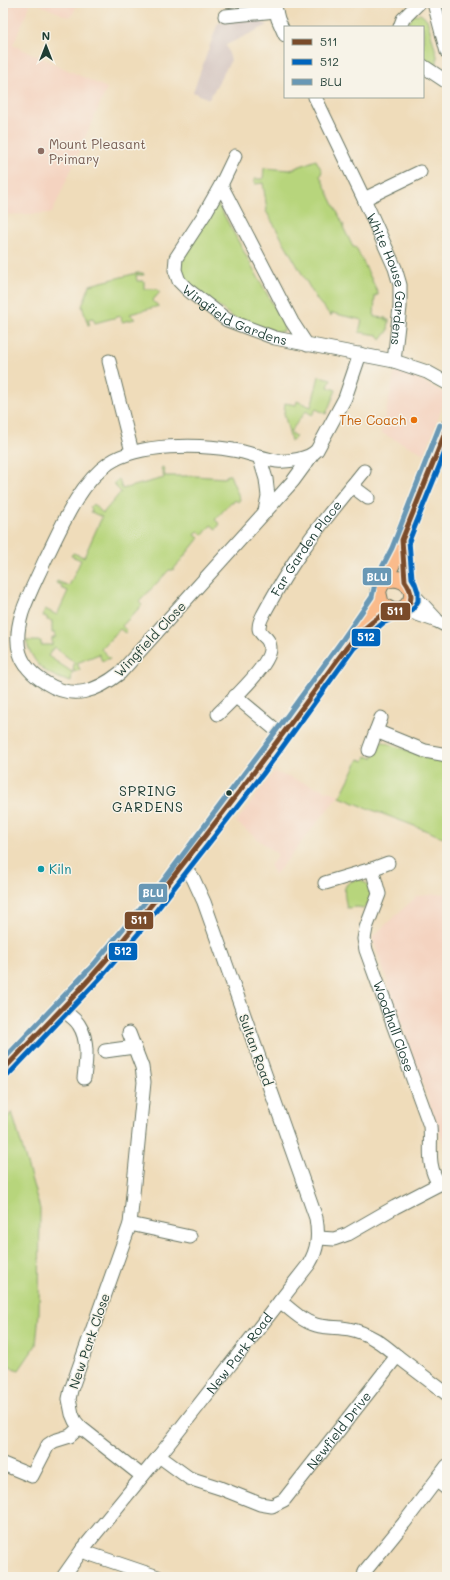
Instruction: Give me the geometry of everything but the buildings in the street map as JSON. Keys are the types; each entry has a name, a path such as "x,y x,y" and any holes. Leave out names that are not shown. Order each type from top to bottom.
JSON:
{"main road":[{"path":"3,1070 60,1008 99,969 183,866 349,643 378,599 380,586 384,581 402,540 447,428"},
{"path":"349,643 369,624 379,617 408,605 411,599 402,540"},
{"path":"384,581 390,578 398,578 408,586"},
{"path":"378,599 382,605 398,610"}],"street":[{"path":"400,26 403,19 418,3"},
{"path":"434,3 447,52"},
{"path":"225,16 275,7 284,32"},
{"path":"424,67 447,82"},
{"name":"White House Gardens","path":"315,98 396,268 400,286 400,307 394,360"},
{"name":"Wingfield Gardens","path":"234,156 221,185 204,215 176,258 176,270 179,281 188,290 227,320 275,338 394,360 427,372 447,383"},
{"name":"White House Gardens","path":"364,199 420,172"},
{"name":"Wingfield Gardens","path":"221,185 292,322 307,345"},
{"name":"Wingfield Close","path":"312,455 295,460 278,461 233,450 176,447 153,448 132,452 111,462 94,476 78,497 52,546 26,602 20,620 17,638 19,655 39,679 52,687 66,692 82,692 96,689 120,673 293,481 316,450 345,398 360,354"},
{"path":"109,361 132,452"},
{"path":"259,456 266,479 268,496 264,513"},
{"name":"Far Garden Place","path":"235,696 262,666 269,655 269,643 259,631 259,624 263,615 306,544 364,471"},
{"path":"352,486 368,498"},
{"path":"408,586 442,623"},
{"path":"398,610 442,623"},
{"path":"218,714 235,696 282,735"},
{"path":"369,750 381,718"},
{"path":"376,732 425,751 447,755"},
{"path":"325,883 388,863"},
{"name":"Sultan Road","path":"183,866 193,878 204,902 316,1218 319,1238"},
{"name":"Woodhall Close","path":"372,869 378,894 366,928 364,939 366,950 430,1126 432,1143 430,1166 433,1174 443,1182"},
{"path":"60,1008 76,1021 82,1031 86,1054 84,1078"},
{"name":"New Park Close","path":"129,1033 142,1068 144,1082 130,1224 71,1390 70,1399 72,1414 75,1421 142,1476"},
{"path":"105,1051 134,1047"},
{"path":"319,1238 334,1239 348,1234 443,1182"},
{"path":"130,1224 190,1237"},
{"name":"New Park Road","path":"63,1577 82,1550 159,1456 309,1264 314,1256 319,1238"},
{"path":"280,1301 298,1316 314,1324 349,1329 380,1341 397,1356 447,1394"},
{"name":"Newfield Drive","path":"159,1456 189,1478 220,1488 260,1504 272,1506 278,1504 284,1500 397,1356"},
{"path":"3,1464 32,1476 48,1446 54,1441 70,1436 80,1426"},
{"path":"364,1577 365,1571 442,1485 447,1466"},
{"path":"82,1550 158,1577"}],"shaded area":[{"name":"Mount Pleasant Primary","path":"3,3 31,3 13,45 107,88 52,213 3,215"},
{"path":"36,3 78,3 73,14 68,17"},
{"path":"254,18 268,25 226,45 231,60 209,99 193,92 218,23"},
{"path":"396,368 445,393 442,408 425,454 381,433"},
{"path":"274,772 339,795 275,875 270,866 278,855 236,822"},
{"path":"447,893 447,1154 372,937 417,896"}],"green space":[{"path":"420,14 427,19 437,56 437,64 431,66 424,61 424,26 408,26 413,15"},
{"path":"316,160 322,171 320,176 344,226 343,227 353,247 357,249 378,293 378,295 375,295 374,317 386,318 386,320 389,320 388,331 381,340 378,335 359,332 362,320 332,313 331,316 317,300 266,211 263,183 255,184 254,179 263,179 264,168 290,170"},
{"path":"215,204 219,206 284,325 284,331 278,332 234,318 189,284 182,272 181,260"},
{"path":"137,273 143,273 144,275 136,275 137,281 144,281 144,289 157,289 160,292 152,301 159,306 130,314 135,319 122,322 121,316 95,323 93,318 88,319 90,325 88,325 82,306 90,285"},
{"path":"319,376 331,379 328,387 336,390 326,414 316,409 312,415 306,411 290,432 296,437 291,441 284,413 285,403 296,405 297,401 311,407"},
{"path":"163,467 165,476 225,478 227,475 230,475 240,499 239,502 235,500 233,503 231,502 215,520 220,524 216,529 211,525 203,535 198,531 195,535 199,538 173,570 169,570 139,602 142,605 122,626 127,631 125,633 120,629 101,649 110,658 102,661 99,654 77,663 80,670 73,672 74,662 54,647 48,656 72,672 71,682 54,676 37,663 29,650 26,641 41,641 41,645 52,645 52,638 55,638 55,633 52,633 52,621 47,620 47,617 43,616 45,609 57,615 68,591 61,588 62,585 56,583 57,581 69,586 81,560 71,556 73,553 84,557 102,517 91,512 92,509 90,507 93,504 103,513 121,492 113,484 119,479 122,489 164,478 161,468"},
{"path":"380,742 384,742 431,759 447,762 447,839 340,797 359,759 364,761 366,756 373,758"},
{"path":"359,879 369,886 371,899 364,908 347,908 344,893 346,886 353,880"},
{"path":"12,1112 40,1209 39,1313 36,1345 19,1370 3,1365 3,1123"}],"transit line":[{"name":"BLU","path":"3,1060 94,964 166,877 276,731 372,597 376,579 392,548 440,425"},
{"name":"511","path":"3,1070 76,994 132,930 354,639 379,617 402,609 408,605 411,596 410,590 405,581 402,540 447,428"},
{"name":"512","path":"8,1075 104,974 138,934 263,774 354,648 383,623 394,618 406,616 413,609 418,601 418,592 412,578 409,541 447,447"}],"place":[{"name":"Mount Pleasant Primary","path":"41,151"},
{"name":"The Coach","path":"414,420"},
{"name":"Kiln","path":"41,869"}],"district":[{"name":"SPRING GARDENS","path":"148,800"}]}
